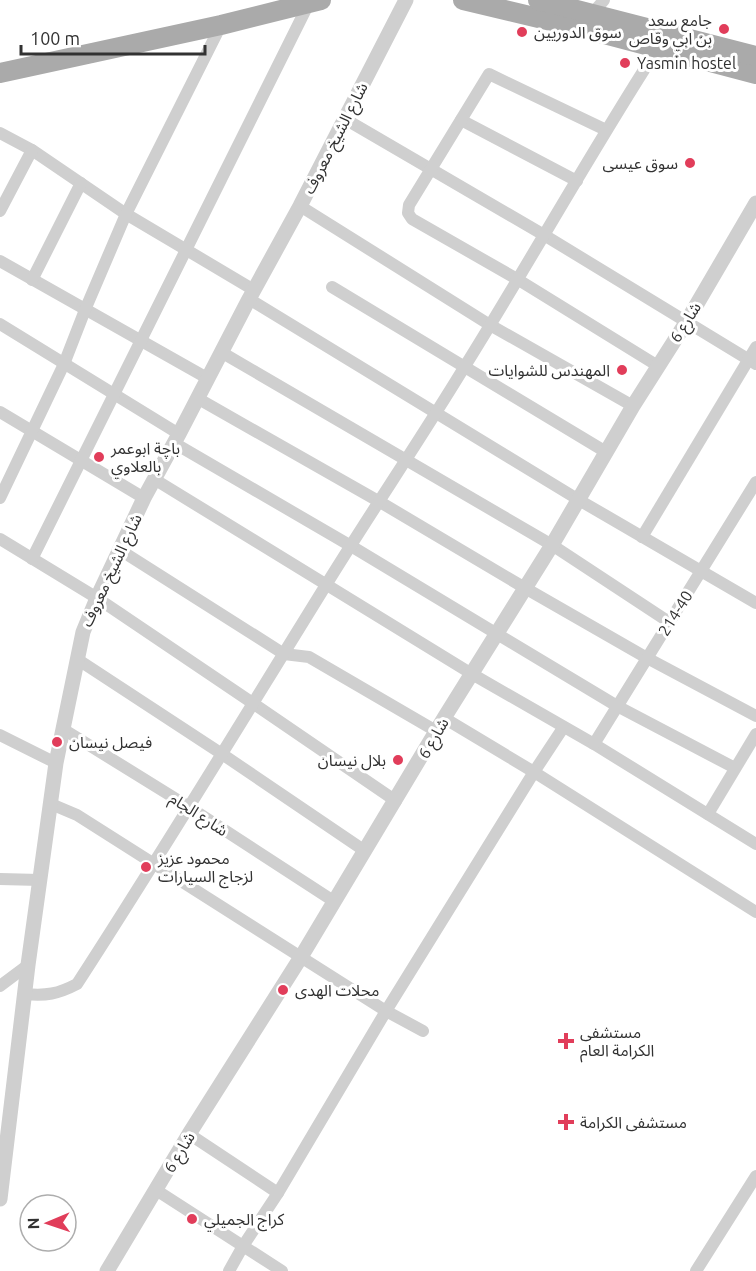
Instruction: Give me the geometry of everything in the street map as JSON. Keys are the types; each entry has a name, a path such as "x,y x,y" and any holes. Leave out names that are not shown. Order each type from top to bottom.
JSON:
{"main road":[{"path":"463,0 756,74"},
{"path":"538,0 598,7 756,56"},
{"path":"0,73 315,2"}],"street":[{"name":"شارع الشيخ معروف","path":"0,1199 2,1151 56,763 83,632 144,498 300,206 406,0"},
{"path":"32,559 186,249 315,2"},
{"path":"0,498 3,481 64,364 126,214 221,25"},
{"path":"25,994 42,995 63,992 77,984 465,366 644,70"},
{"path":"606,130 489,74 409,205 408,213 412,219 517,279 657,366"},
{"path":"345,119 544,235 752,362"},
{"path":"461,120 577,181"},
{"path":"0,133 32,150 126,214 186,249 436,412 579,500 756,603"},
{"path":"0,211 32,150"},
{"path":"32,280 81,183"},
{"name":"شارع 6","path":"107,1271 552,545 756,203"},
{"path":"300,206 490,325 633,406"},
{"path":"0,261 207,378"},
{"path":"332,287 606,452"},
{"path":"0,324 115,394 177,438 351,546 617,706 735,768"},
{"path":"642,537 752,362 756,347"},
{"path":"221,352 552,545 669,622"},
{"path":"197,398 380,501 647,658 756,717"},
{"path":"0,412 144,498"},
{"path":"154,479 472,674 594,744 756,844"},
{"name":"214-40","path":"594,744 756,482"},
{"path":"1,540 97,598 396,801"},
{"path":"120,550 285,654 309,657 436,731"},
{"path":"77,659 365,851"},
{"path":"444,718 756,912"},
{"path":"229,1271 386,1011 563,728"},
{"name":"شارع الجام","path":"63,729 189,807 335,902"},
{"path":"708,814 756,734"},
{"path":"0,735 56,763"},
{"path":"51,804 77,815 386,1011 423,1031"},
{"path":"0,879 40,880"},
{"path":"0,986 28,965"},
{"path":"189,1134 278,1193"},
{"path":"696,1271 756,1176"},
{"path":"156,1190 282,1271"}],"place":[{"name":"جامع سعد بن ابي وقاص","path":"724,29"},
{"name":"سوق الدوريين","path":"522,32"},
{"name":"Yasmin hostel","path":"625,63"},
{"name":"سوق عيسى","path":"690,163"},
{"name":"المهندس للشوايات","path":"622,370"},
{"name":"باچة ابوعمر بالعلاوي","path":"99,457"},
{"name":"فيصل نيسان","path":"57,742"},
{"name":"بلال نيسان","path":"398,760"},
{"name":"محمود عزيز لزجاج السيارات","path":"146,867"},
{"name":"محلات الهدى","path":"283,990"},
{"name":"مستشفى الكرامة العام","path":"566,1041"},
{"name":"مستشفى الكرامة","path":"566,1122"},
{"name":"كراج الجميلي","path":"192,1219"}]}
